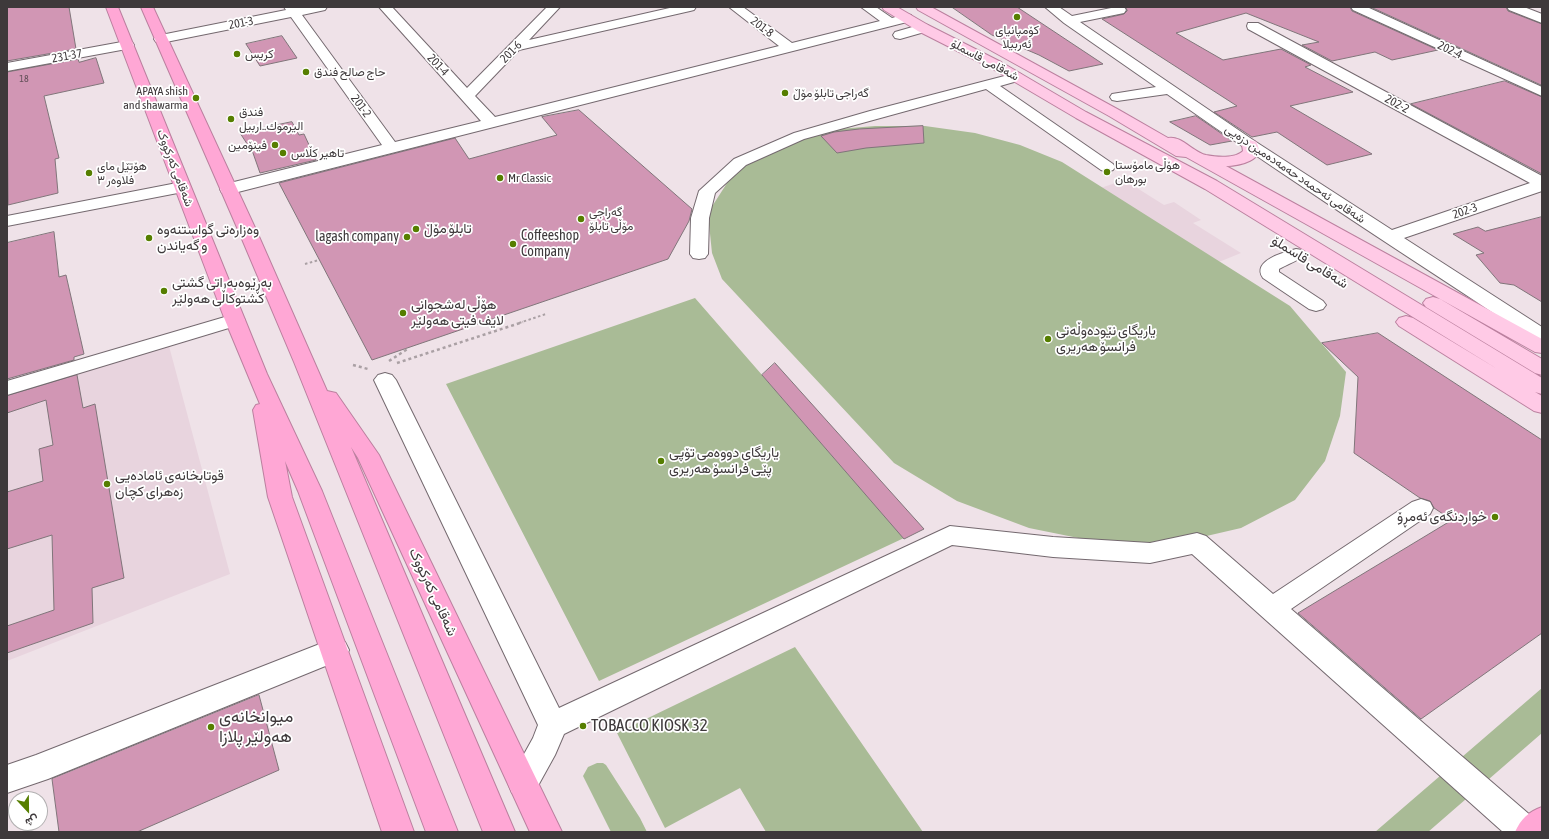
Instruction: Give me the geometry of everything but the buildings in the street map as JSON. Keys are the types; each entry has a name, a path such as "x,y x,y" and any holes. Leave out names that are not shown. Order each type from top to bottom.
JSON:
{"highway":[{"name":"شەقامی کەرکووک","path":"112,7 257,374 310,492 442,832"},
{"name":"شەقامی کەرکووک","path":"147,7 304,362 499,832"},
{"name":"شەقامی کەرکووک","path":"304,362 368,455 546,832"},
{"name":"شەقامی کەرکووک","path":"257,374 280,497 398,832"},
{"path":"1531,832 1542,822"}],"main road":[{"name":"شەقامی قاسملۆ","path":"922,7 1116,105 1201,157 1542,347"},
{"name":"شەقامی قاسملۆ","path":"906,18 1211,185 1542,387"},
{"name":"شەقامی قاسملۆ","path":"1116,105 1542,368"},
{"name":"شەقامی قاسملۆ","path":"1081,115 1133,152 1542,406"},
{"path":"1201,157 1224,162 1244,159 1250,155 1252,150 1250,145"}],"street":[{"name":"201-3","path":"161,39 292,10 321,7"},
{"name":"201-4","path":"385,7 491,122"},
{"name":"201-6","path":"467,96 554,7"},
{"path":"516,47 690,7"},
{"name":"201-8","path":"735,7 789,47"},
{"path":"867,7 906,18"},
{"name":"شەقامی ئەحمەد حەمەدەمین دزەیی","path":"1051,7 1250,145 1542,336"},
{"name":"202-4","path":"1357,7 1542,92"},
{"path":"1513,7 1542,19"},
{"name":"201-2","path":"292,10 391,148"},
{"path":"1069,20 1120,10"},
{"path":"228,189 789,47 889,14"},
{"name":"202-2","path":"1253,26 1542,184"},
{"path":"900,35 923,28"},
{"name":"231-37","path":"7,67 127,45"},
{"path":"699,254 700,218 707,191 740,162 800,136 875,114 1016,77"},
{"path":"988,84 1107,168"},
{"path":"1116,105 1169,89"},
{"name":"202-3","path":"1389,237 1542,184"},
{"path":"7,221 182,187"},
{"path":"1296,254 1284,258 1270,267 1270,274 1316,305"},
{"path":"7,388 235,320"},
{"path":"385,371 553,725"},
{"path":"1272,608 1421,508"},
{"path":"524,783 545,745 553,725 950,535 1053,547 1150,553 1197,543 1526,832"},
{"path":"7,779 37,769 335,650"}],"path":[{"path":"305,264 319,260"},
{"path":"353,365 385,371 546,314"}],"shaded area":[{"path":"1121,181 1129,183 1164,205 1174,202 1201,220 1193,223 1241,253 1209,266 1095,190"},
{"name":"قوتابخانەی ئامادەیی زەهرای کچان","path":"169,346 230,574 7,661 7,395"}],"green space":[{"name":"یاریگای نێودەوڵەتی فرانسۆ هەریری","path":"875,126 925,126 975,133 1020,145 1062,162 1290,306 1346,372 1340,416 1325,461 1295,500 1241,528 1172,544 1103,543 1029,528 957,501 894,463 722,279 712,253 709,224 711,208 729,180 747,163 791,141 839,129"},
{"name":"یاریگای دووەمی تۆپی پێی فرانسۆ هەریری","path":"695,298 904,538 599,681 446,384"},
{"path":"795,647 923,832 766,832 740,788 665,828 617,733"},
{"path":"1542,688 1542,733 1428,832 1375,832"},
{"path":"597,763 603,763 606,765 640,818 647,832 611,832 583,776 588,767"}],"place":[{"name":"کۆمپانیای ئەربیلا","path":"1017,17"},
{"name":"كريس","path":"237,54"},
{"name":"حاج صالح فندق","path":"306,72"},
{"name":"گەراجی تابلۆ مۆڵ","path":"785,93"},
{"name":"APAYA shish and shawarma","path":"196,98"},
{"name":"فندق اليرموك..اربيل","path":"231,119"},
{"name":"فینۆمین","path":"275,145"},
{"name":"تاهیر کڵاس","path":"283,153"},
{"name":"هۆڵی مامۆستا بورهان","path":"1107,172"},
{"name":"هۆتێل مای فلاوەر ٣","path":"89,173"},
{"name":"Mr Classic","path":"500,178"},
{"name":"گەراجی مۆڵی تابلۆ","path":"581,219"},
{"name":"تابلۆ مۆڵ","path":"416,229"},
{"name":"lagash company","path":"407,237"},
{"name":"وەزارەتی گواستنەوە و گەیاندن","path":"149,238"},
{"name":"Coffeeshop Company","path":"513,244"},
{"name":"بەڕێوەبەراتی گشتی کشتوکاڵی هەولێر","path":"164,291"},
{"name":"هۆڵی لەشجوانی لایف فیتی هەولێر","path":"403,313"},
{"name":"یاریگای نێودەوڵەتی فرانسۆ هەریری","path":"1048,339"},
{"name":"یاریگای دووەمی تۆپی پێی فرانسۆ هەریری","path":"661,461"},
{"name":"قوتابخانەی ئامادەیی زەهرای کچان","path":"107,484"},
{"name":"خواردنگەی ئەمڕۆ","path":"1495,517"},
{"name":"TOBACCO KIOSK 32","path":"583,726"},
{"name":"میوانخانەی هەولێر پلازا","path":"211,727"}]}
